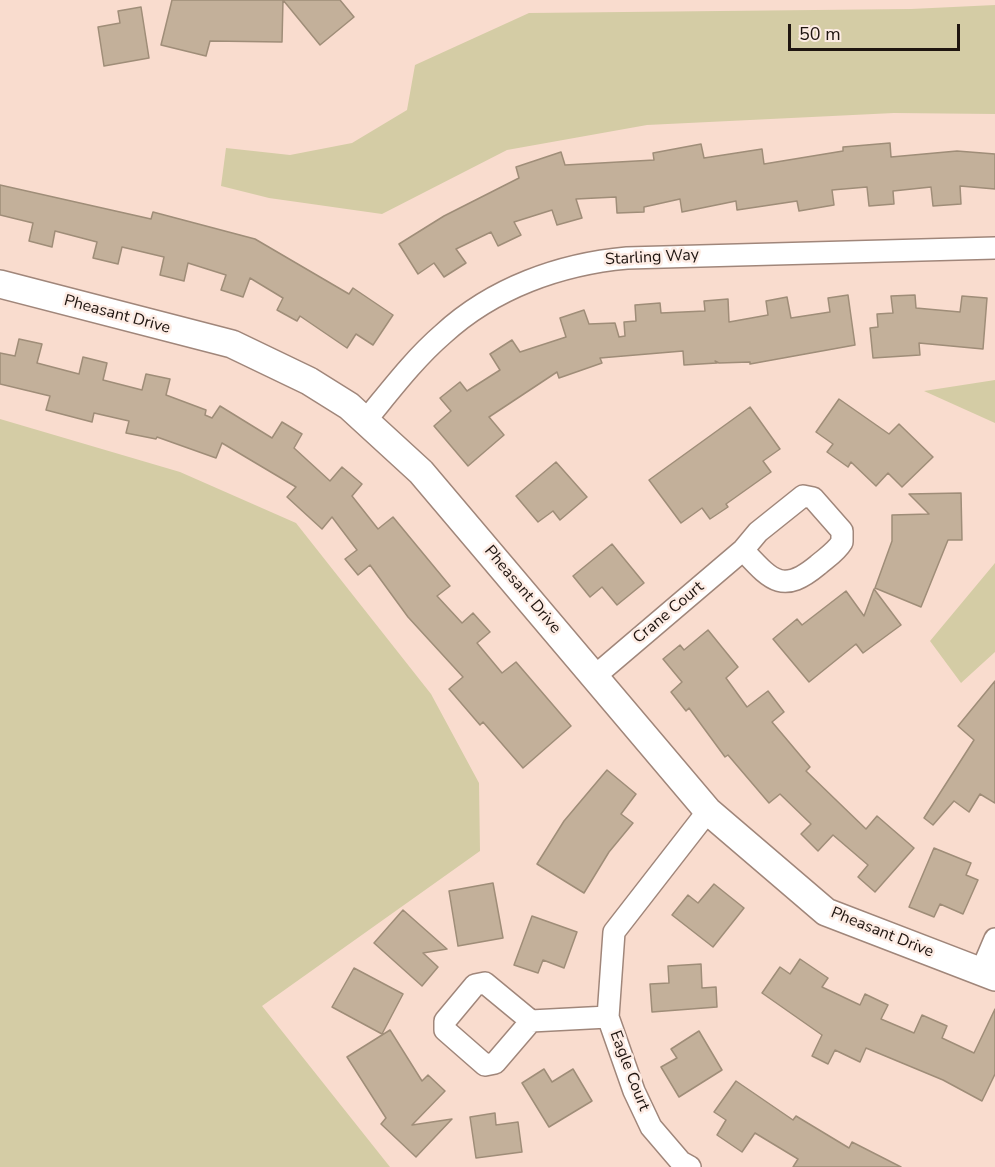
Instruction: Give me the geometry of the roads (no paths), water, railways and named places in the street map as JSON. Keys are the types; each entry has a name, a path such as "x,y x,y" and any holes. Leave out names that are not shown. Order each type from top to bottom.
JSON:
{"street":[{"name":"Starling Way","path":"366,420 423,353 465,316 511,289 575,266 627,258 995,248"},
{"name":"Pheasant Drive","path":"0,284 232,344 309,381 366,420 422,472 708,811 826,912 988,974"},
{"name":"Crane Court","path":"595,676 743,550 758,532 803,496 813,498 842,531 843,537 835,551 805,576 792,582 779,581 768,574 743,550"},
{"name":"Eagle Court","path":"690,1167 681,1162 651,1127 634,1090 608,1017 614,932 708,811"},
{"path":"988,974 995,939"},
{"path":"531,1021 608,1017"}]}
